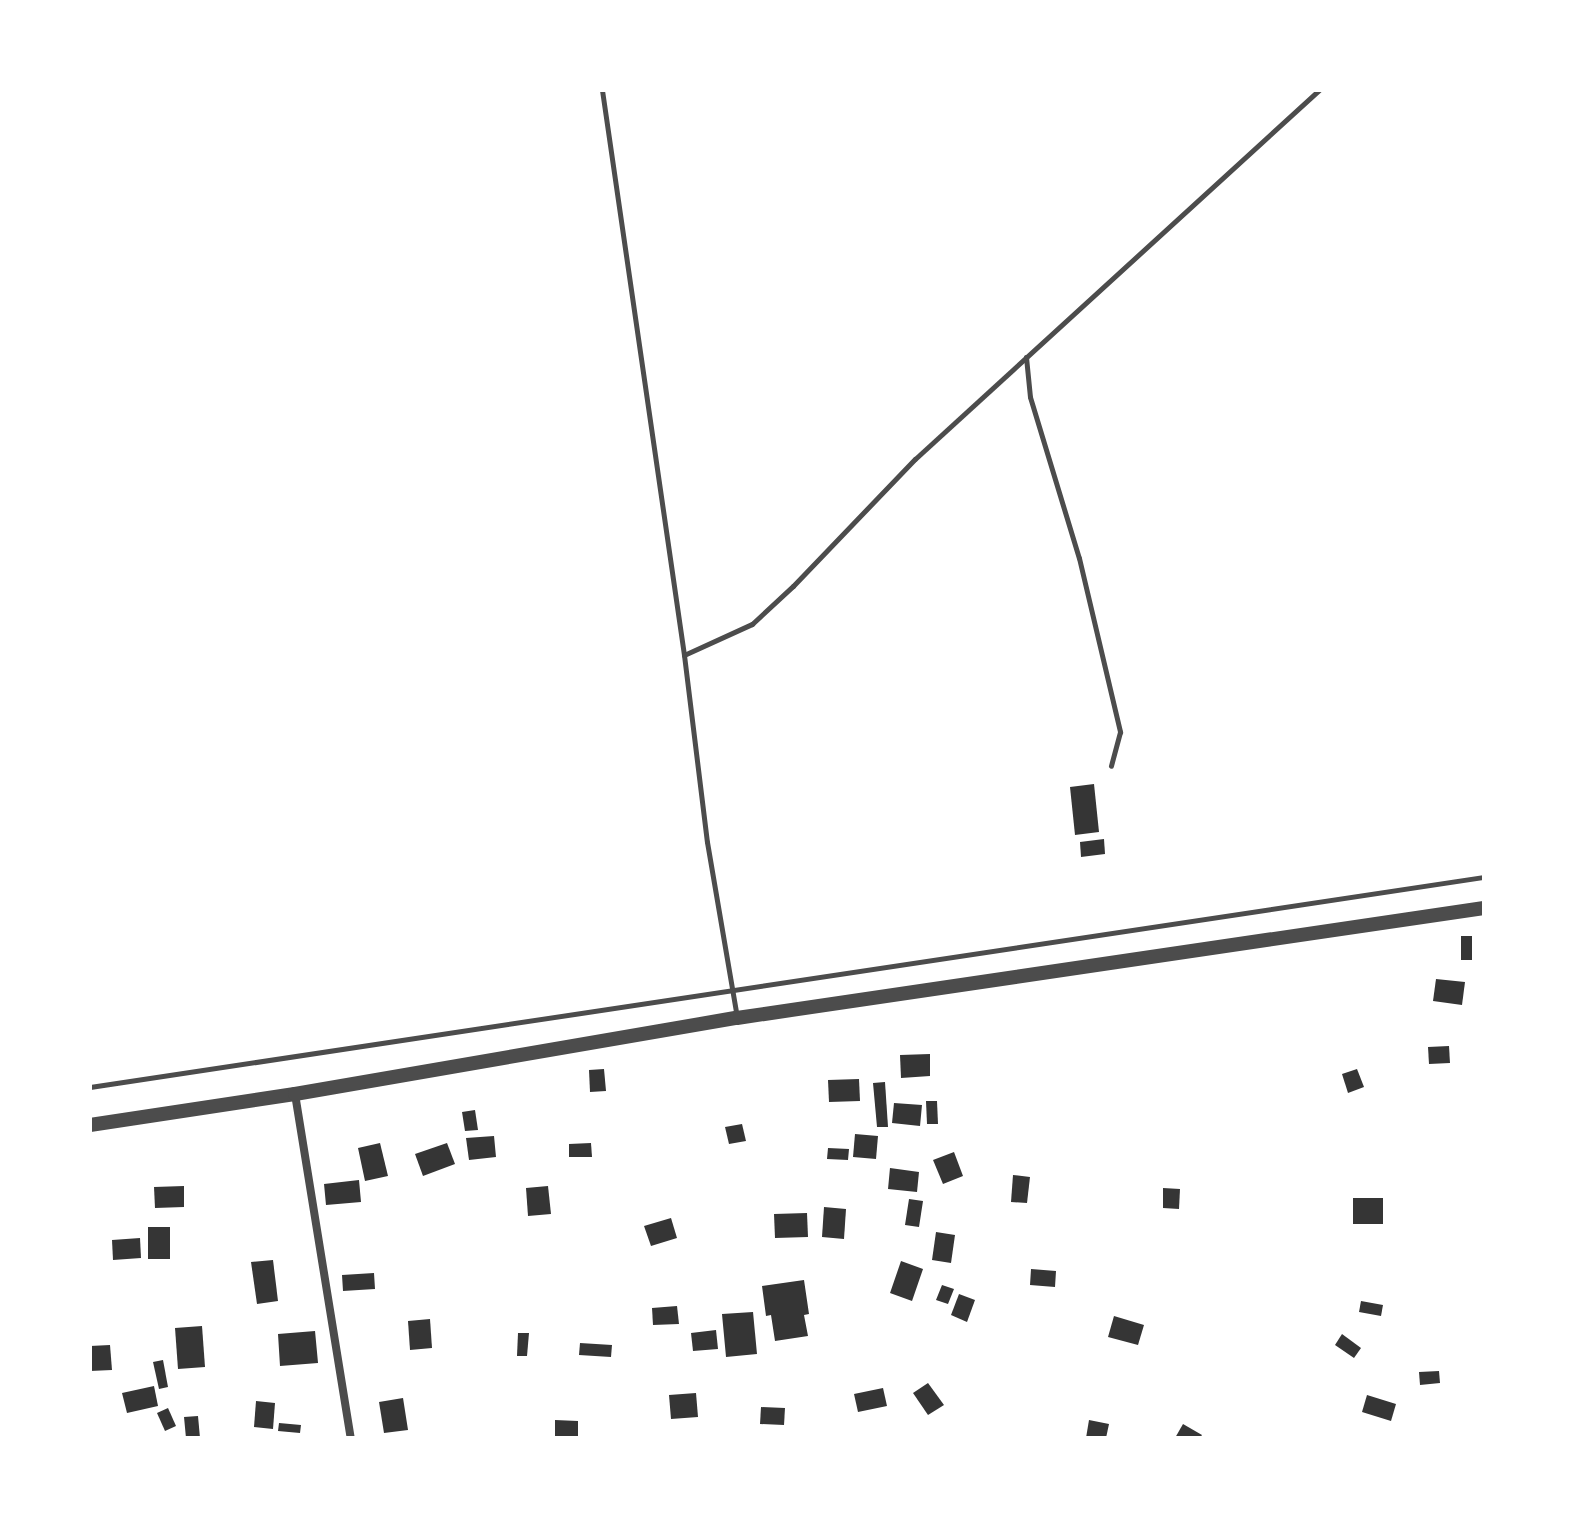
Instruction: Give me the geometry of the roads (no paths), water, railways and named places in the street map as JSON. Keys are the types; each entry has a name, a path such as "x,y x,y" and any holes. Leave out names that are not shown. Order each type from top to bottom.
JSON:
{"street":[{"path":"90,1125 295,1094 737,1018 1484,908"},
{"path":"295,1094 351,1438"}],"lane":[{"path":"602,90 684,655 707,842 737,1018"},
{"path":"684,655 752,624 915,459 1319,90"},
{"path":"1026,356 1030,397 1079,558 1120,732 1111,766"},
{"path":"90,1087 1484,877"}]}
